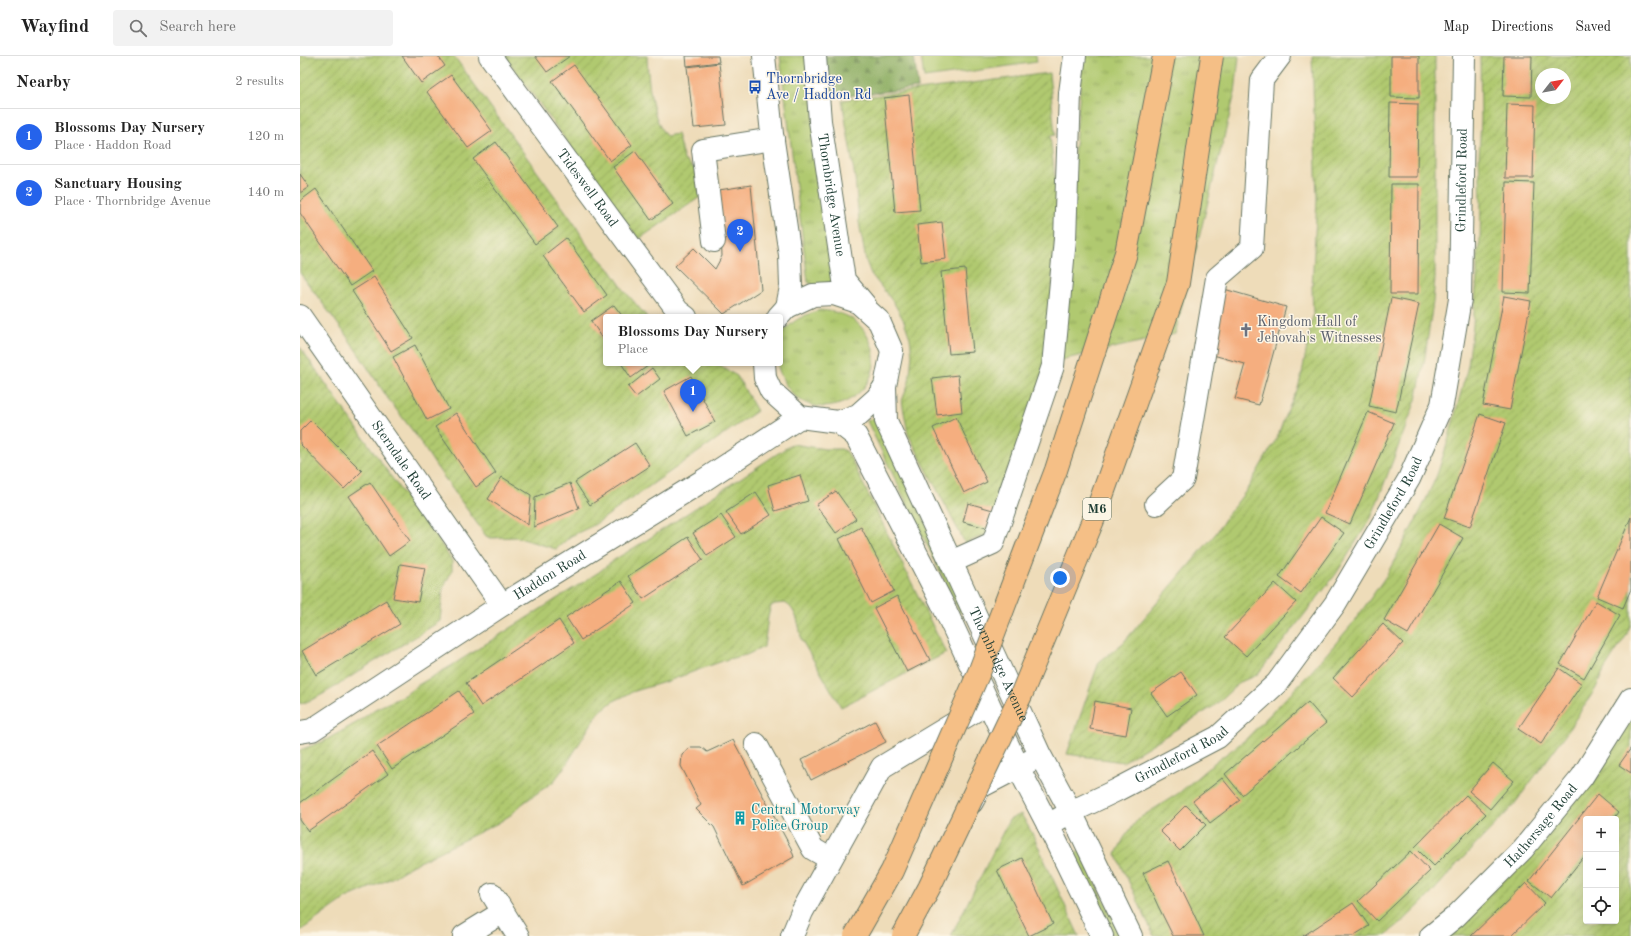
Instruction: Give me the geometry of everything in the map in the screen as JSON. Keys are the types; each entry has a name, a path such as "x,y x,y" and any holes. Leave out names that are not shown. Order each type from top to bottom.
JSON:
{"highway":[{"path":"855,936 892,871 980,670 1056,470 1126,253 1164,56"},
{"name":"M6","path":"904,936 929,888 1022,693 1096,513 1176,290 1212,56"}],"street":[{"name":"Tideswell Road","path":"490,56 678,311 682,314"},
{"path":"764,56 773,139 790,254 791,287 783,312"},
{"name":"Thornbridge Avenue","path":"815,56 820,121 844,280 879,321"},
{"path":"951,562 993,543 1053,366 1065,239 1070,93 1075,56"},
{"path":"1156,504 1183,479 1217,278 1252,248 1262,80 1280,56"},
{"name":"Grindleford Road","path":"1048,825 1218,737 1277,683 1335,604 1409,479 1442,405 1460,299 1464,56"},
{"path":"714,241 703,150 773,139"},
{"path":"764,366 765,378 772,392 800,417 838,422 858,415 877,398 885,386 892,350 879,321 858,302 834,294 813,295 783,312"},
{"name":"Sterndale Road","path":"300,316 502,605"},
{"name":"Thornbridge Avenue","path":"885,386 886,421 1040,755 1071,812 1131,936"},
{"name":"Haddon Road","path":"300,732 312,730 502,605 704,480 800,417"},
{"name":"Thornbridge Avenue","path":"838,422 856,436 942,603 1018,767 1102,936"},
{"name":"Hathersage Road","path":"1431,936 1455,917 1523,849 1582,777 1631,699"},
{"path":"792,936 802,912 830,859 882,767 988,703"},
{"path":"904,936 980,787 1003,735"},
{"path":"756,744 813,849 830,859"},
{"path":"980,787 1040,755"},
{"path":"464,936 497,903 518,936"}],"green space":[{"path":"300,56 454,56 574,223 587,245 611,271 624,290 644,314 603,314 603,366 720,366 737,376 757,411 594,525 571,536 556,549 516,537 490,538 486,536 415,434 389,400 346,335 300,273"},
{"path":"505,56 647,56 649,87 657,119 666,136 677,134 684,160 695,169 700,197 639,239"},
{"path":"780,56 809,56 833,281 815,287 808,282"},
{"path":"823,56 914,56 918,88 828,98"},
{"path":"921,56 1036,56 1037,62 924,78"},
{"path":"1083,56 1239,56 1235,93 1175,334 1056,361"},
{"path":"1312,56 1435,56 1435,278 1424,363 1416,400 1371,518 1336,574 1257,675 1240,682 1214,706 1123,762 1067,754 1099,662 1123,643 1217,532 1226,517 1246,491 1278,436 1285,416 1298,388 1313,315 1312,287 1317,199"},
{"path":"1480,56 1631,56 1631,624 1626,636 1604,670 1596,688 1563,738 1513,806 1458,863 1430,895 1402,922 1384,936 1154,936 1116,854 1124,838 1138,819 1179,793 1214,763 1245,740 1311,672 1354,622 1386,576 1421,510 1437,475 1468,366 1477,277 1477,256 1480,240 1481,201 1479,158 1481,119"},
{"path":"1049,73 1055,135 1050,136 1057,196 1049,356 997,530 965,543 908,434 902,401 909,382 912,355 910,338 904,321 894,303 871,274 866,261 859,222 855,178 842,100"},
{"path":"820,310 841,314 857,323 866,334 874,356 871,375 860,392 844,402 824,407 805,403 788,389 778,366 783,366 783,334 795,321"},
{"path":"300,347 418,515 436,536 452,561 452,570 443,589 440,621 333,688 316,698 300,704"},
{"path":"875,417 967,608 960,613 867,421"},
{"path":"792,444 825,449 841,449 846,451 946,653 841,707 801,639 800,629 795,613 789,605 785,603 775,604 771,606 768,617 764,647 746,655 728,659 668,681 632,692 612,702 598,713 566,765 554,781 522,804 512,814 498,823 411,866 390,879 346,898 300,931 300,750 324,741 358,722 375,709 405,695 418,685 451,666 599,572 614,560 650,538"},
{"path":"1631,714 1631,936 1445,936"},
{"path":"1021,814 1032,833 1079,936 951,936 1009,820"},
{"path":"1080,851 1122,936 1113,936 1073,853"}],"building":[{"path":"402,56 438,56 445,66 421,83"},
{"path":"535,56 570,56 547,72"},
{"path":"686,56 718,56 719,62 687,66"},
{"path":"1391,56 1419,56 1419,98 1391,97"},
{"path":"1504,56 1532,56 1531,97 1503,96"},
{"path":"719,63 726,125 694,128 687,67"},
{"path":"574,65 632,145 610,161 552,81"},
{"path":"451,75 492,131 468,148 427,92"},
{"path":"909,95 920,210 895,212 884,98"},
{"path":"1390,103 1418,104 1417,177 1389,177"},
{"path":"1507,104 1535,105 1533,178 1505,178"},
{"path":"496,142 558,227 535,244 473,159"},
{"path":"635,151 673,204 651,220 613,167"},
{"path":"300,174 309,187 300,193"},
{"path":"1506,182 1534,183 1530,293 1503,292"},
{"path":"1391,184 1419,184 1418,294 1390,294"},
{"path":"751,185 761,290 724,314 675,266 694,248 715,269 722,256 719,190"},
{"path":"316,189 372,271 350,286 300,213 300,201"},
{"path":"942,222 946,259 921,262 917,225"},
{"path":"566,238 607,295 584,312 543,256"},
{"path":"965,269 973,352 949,354 941,272"},
{"path":"374,277 413,338 391,351 352,291"},
{"name":"Kingdom Hall of Jehovah's Witnesses","path":"1224,289 1286,307 1259,405 1235,399 1245,364 1206,353"},
{"path":"1504,296 1531,301 1510,410 1483,405"},
{"path":"1391,298 1419,304 1396,412 1369,406"},
{"path":"614,305 621,314 603,314 603,339 591,321"},
{"path":"415,345 449,409 427,420 393,357"},
{"path":"623,366 648,366 631,378"},
{"path":"652,368 660,379 636,397 628,387"},
{"path":"958,375 962,412 937,415 932,378"},
{"path":"691,376 715,422 688,436 664,391"},
{"path":"1368,412 1394,423 1350,524 1325,513"},
{"path":"456,413 496,473 476,487 435,427"},
{"path":"1480,414 1506,423 1470,527 1444,518"},
{"path":"956,417 987,482 964,493 933,428"},
{"path":"311,420 362,471 344,489 300,444 300,431"},
{"path":"635,443 650,466 590,505 575,482"},
{"path":"800,475 808,501 775,511 768,485"},
{"path":"502,477 531,495 528,525 488,499"},
{"path":"370,482 410,541 389,556 349,496"},
{"path":"570,483 579,508 534,527 535,497"},
{"path":"836,491 856,519 836,533 816,505"},
{"path":"756,492 771,515 741,534 726,512"},
{"path":"968,503 1000,512 995,530 963,522"},
{"path":"721,515 736,537 707,556 693,533"},
{"path":"1321,517 1344,533 1301,593 1279,577"},
{"path":"1631,517 1631,589 1623,608 1597,597"},
{"path":"1439,524 1463,538 1408,634 1384,620"},
{"path":"861,527 894,591 871,603 839,539"},
{"path":"688,537 703,560 643,599 628,576"},
{"path":"400,564 425,568 418,602 393,598"},
{"path":"621,581 636,603 581,640 566,617"},
{"path":"1275,583 1296,602 1246,656 1225,637"},
{"path":"897,596 930,660 907,672 874,608"},
{"path":"386,600 400,624 316,675 302,651"},
{"path":"1596,601 1620,615 1584,678 1560,664"},
{"path":"559,620 574,643 481,706 466,683"},
{"path":"1383,624 1403,643 1353,697 1333,678"},
{"path":"1559,668 1582,684 1541,744 1518,729"},
{"path":"1181,672 1197,695 1167,716 1151,693"},
{"path":"459,691 474,714 392,769 377,746"},
{"path":"1095,701 1131,708 1126,735 1090,729"},
{"path":"1308,702 1326,723 1242,795 1225,774"},
{"path":"875,721 886,742 811,780 801,760"},
{"name":"Central Motorway Police Group","path":"733,740 791,848 794,857 743,886 714,827 696,809 701,805 681,766 682,755 691,747 701,747 707,752"},
{"path":"1631,748 1631,773 1619,765"},
{"path":"372,751 388,774 308,831 300,820 300,803"},
{"path":"1493,763 1514,781 1490,809 1469,791"},
{"path":"1222,778 1240,800 1210,823 1193,801"},
{"path":"1598,794 1619,812 1616,816 1583,816 1583,858 1551,898 1529,881"},
{"path":"1466,795 1486,814 1434,866 1415,847"},
{"path":"1186,805 1206,825 1180,851 1160,831"},
{"path":"1411,851 1430,871 1377,921 1358,901"},
{"path":"1022,858 1053,924 1029,936 997,870"},
{"path":"1168,861 1204,936 1173,936 1158,906 1143,873"},
{"path":"1526,883 1545,903 1511,936 1471,936"},
{"path":"1353,903 1369,926 1353,936 1303,936"}],"place":[{"name":"Thornbridge Ave / Haddon Rd","path":"755,87"},
{"name":"Sanctuary Housing","path":"740,252"},
{"name":"Kingdom Hall of Jehovah's Witnesses","path":"1246,330"},
{"name":"Blossoms Day Nursery","path":"693,412"},
{"name":"Central Motorway Police Group","path":"740,818"}]}
